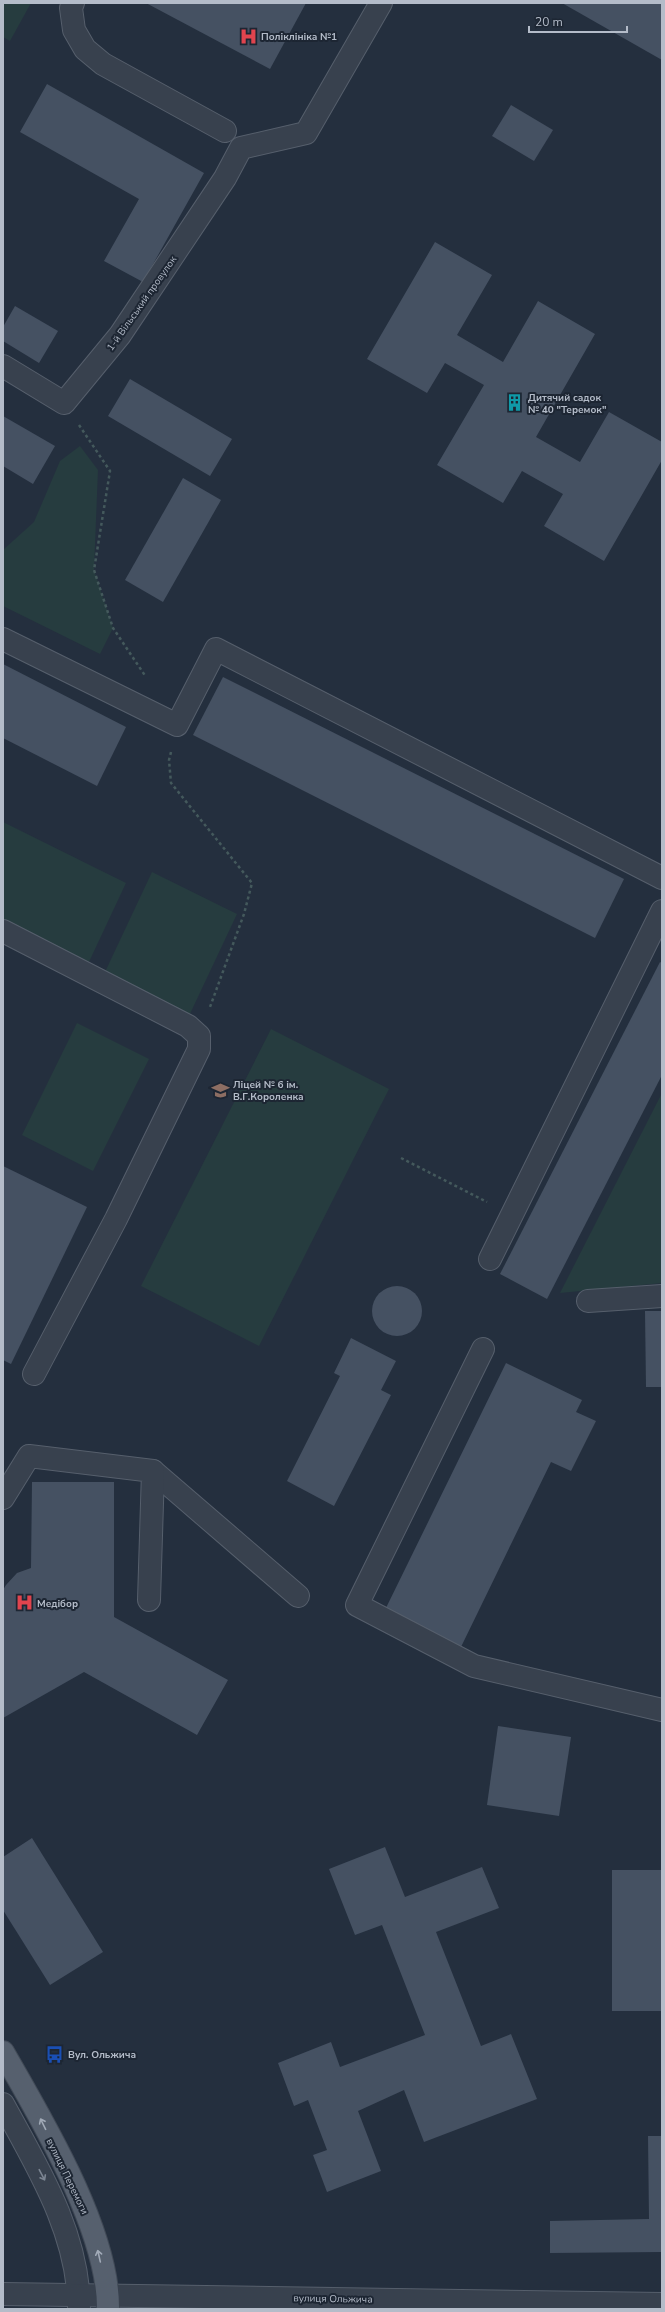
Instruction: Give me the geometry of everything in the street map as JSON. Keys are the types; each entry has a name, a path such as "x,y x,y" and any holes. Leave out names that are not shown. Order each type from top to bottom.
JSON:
{"main road":[{"name":"вулиця Перемоги","path":"3,2052 34,2106 85,2210 97,2245 108,2302"}],"street":[{"path":"73,3 71,8 74,30 85,49 103,64 226,131"},
{"name":"1-й Вільський провулок","path":"64,403 120,335 225,178 241,148 306,132 381,3"},
{"path":"3,366 64,403"},
{"path":"3,639 177,725 216,650 662,878"},
{"path":"490,1259 662,911"},
{"path":"3,931 188,1026 199,1036 199,1049 126,1197 34,1374"},
{"path":"588,1301 662,1296"},
{"path":"483,1349 357,1605 474,1666 662,1710"},
{"path":"3,1498 29,1456 153,1471 298,1596"},
{"path":"149,1600 153,1471"},
{"path":"3,2104 51,2192 73,2258 79,2302"},
{"name":"вулиця Ольжича","path":"3,2294 79,2302 662,2304"}],"path":[{"path":"64,403 110,471 94,570 113,628 147,680"},
{"path":"177,725 169,760 171,783 252,883 244,914 199,1036"},
{"path":"401,1158 511,1215"}],"green space":[{"path":"3,3 31,3 10,41 3,37"},
{"path":"80,446 98,470 94,570 113,628 100,654 3,606 3,550 34,522 60,461"},
{"path":"3,822 126,883 88,964 3,921"},
{"path":"152,872 237,914 189,1016 105,972"},
{"path":"77,1023 149,1059 93,1171 22,1135"},
{"path":"271,1029 389,1089 259,1346 141,1286"},
{"path":"662,1093 662,1283 560,1293"}],"building":[{"name":"Поліклініка №1","path":"146,3 306,3 270,69"},
{"path":"562,3 662,3 662,60"},
{"path":"47,84 204,173 143,282 104,261 139,199 20,132"},
{"path":"511,105 553,130 534,161 492,136"},
{"name":"Дитячий садок № 40 \"Теремок\"","path":"435,242 492,275 457,335 503,362 538,301 595,334 536,437 580,462 609,412 662,442 662,460 604,561 544,526 563,494 522,471 503,503 437,465 484,385 445,363 427,393 367,359"},
{"path":"15,306 58,331 39,363 3,341 3,327"},
{"path":"130,379 232,439 210,476 108,416"},
{"path":"3,416 55,446 33,484 3,466"},
{"path":"183,478 221,500 163,602 125,580"},
{"path":"3,664 126,727 97,786 3,738"},
{"path":"223,677 624,879 595,938 193,735"},
{"path":"660,962 662,963 662,1075 547,1299 500,1274"},
{"path":"3,1166 87,1207 11,1364 3,1360"},
{"path":"392,1286 402,1286 415,1293 422,1306 422,1316 415,1329 402,1336 392,1336 383,1332 376,1325 372,1316 372,1306 376,1297 383,1290"},
{"path":"645,1311 662,1311 662,1387 646,1387"},
{"path":"351,1338 396,1361 381,1390 391,1395 334,1506 287,1481 340,1376 334,1373"},
{"path":"506,1363 582,1400 576,1412 596,1421 571,1471 551,1462 460,1649 384,1612"},
{"path":"32,1482 114,1482 114,1617 228,1680 197,1735 84,1672 3,1718 3,1590 17,1573 31,1568"},
{"path":"498,1726 571,1737 559,1816 487,1805"},
{"path":"32,1838 103,1952 50,1985 3,1910 3,1857"},
{"path":"385,1847 405,1897 482,1867 499,1908 436,1932 481,2046 511,2034 537,2099 424,2142 404,2090 358,2111 381,2171 327,2192 313,2155 327,2150 308,2100 294,2106 278,2063 331,2042 340,2067 425,2035 382,1925 355,1935 329,1869"},
{"path":"612,1870 662,1870 662,2011 612,2011"},
{"path":"648,2136 662,2136 662,2252 550,2253 550,2221 649,2219"}],"place":[{"name":"Поліклініка №1","path":"248,36"},
{"name":"Дитячий садок № 40 \"Теремок\"","path":"515,403"},
{"name":"Ліцей № 6 ім. В.Г.Короленка","path":"220,1090"},
{"name":"Медібор","path":"24,1603"},
{"name":"Вул. Ольжича","path":"55,2054"}]}
